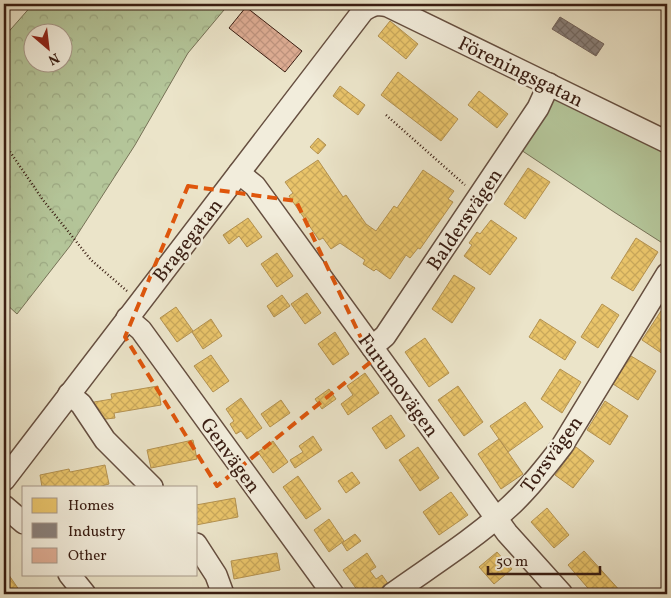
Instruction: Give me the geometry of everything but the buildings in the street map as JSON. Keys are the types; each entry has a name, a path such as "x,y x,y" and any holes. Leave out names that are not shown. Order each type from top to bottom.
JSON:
{"street":[{"name":"Föreningsgatan","path":"374,4 388,6 667,142"},
{"name":"Bragegatan","path":"4,480 363,11 374,4"},
{"name":"Baldersvägen","path":"372,347 391,328 538,108 549,84"},
{"name":"Furumovägen","path":"239,173 255,186 507,533 562,594"},
{"name":"Torsvägen","path":"392,594 496,518 521,496 542,472 562,446 667,274"},
{"name":"Genvägen","path":"133,310 141,330 333,594"},
{"path":"69,394 84,408 105,440 151,486"},
{"path":"4,506 22,520"},
{"path":"198,547 216,575 223,594"},
{"path":"71,576 85,594"}],"path":[{"path":"4,14 12,4"},
{"path":"386,115 466,186"},
{"path":"4,143 43,200 133,310"}],"highlighted area":[{"path":"188,186 296,201 372,361 217,486 125,337"}],"green space":[{"path":"33,4 229,4 188,53 135,145 70,246 17,314 4,302 4,37"},
{"path":"549,87 667,140 667,246 515,146"}]}
